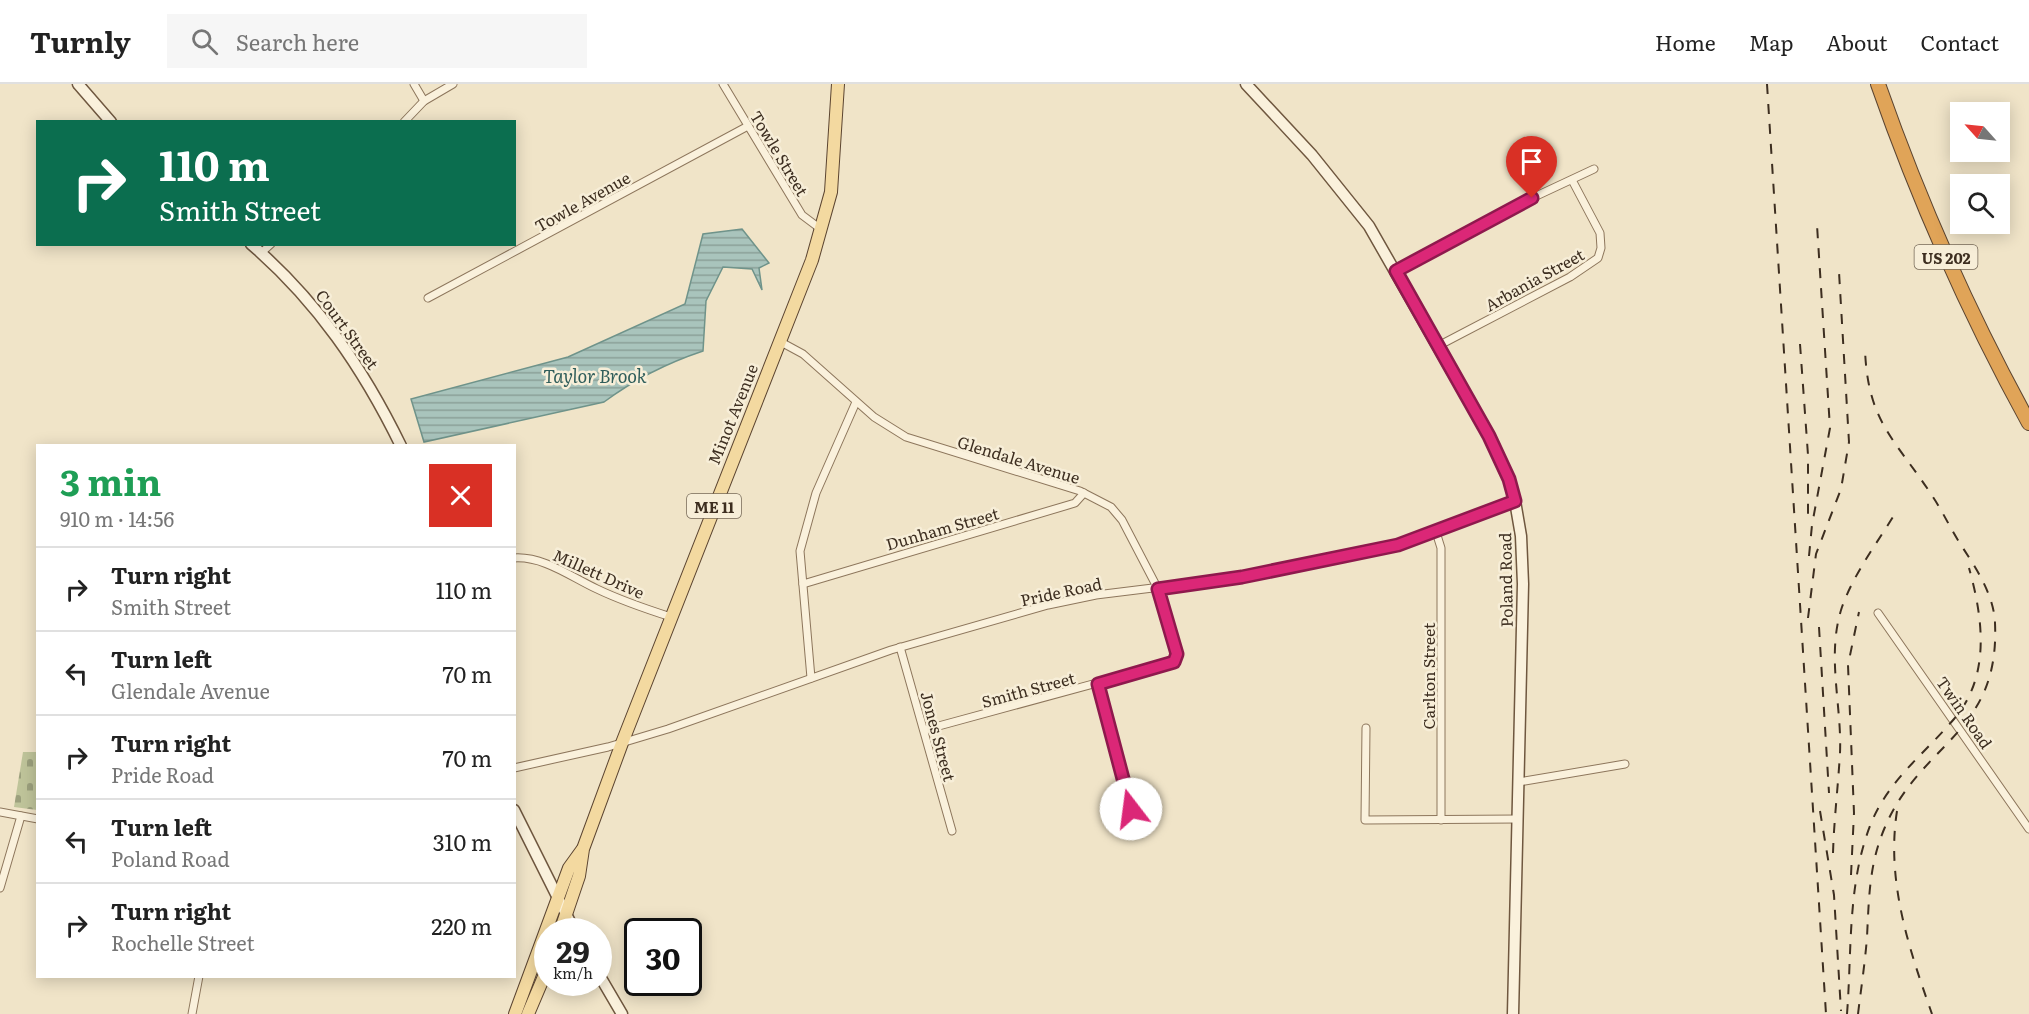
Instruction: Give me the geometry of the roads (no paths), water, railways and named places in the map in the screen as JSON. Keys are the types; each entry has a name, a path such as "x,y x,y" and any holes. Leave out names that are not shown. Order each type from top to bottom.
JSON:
{"highway":[{"name":"US 202","path":"1878,84 1953,274 2029,423"}],"main road":[{"name":"Minot Avenue","path":"565,918 579,876 583,849 622,743 822,230 833,175 838,84"},
{"name":"Minot Avenue","path":"515,1014 569,868 583,849"},
{"path":"528,1014 536,996"}],"street":[{"path":"78,84 109,120"},
{"path":"414,84 424,100"},
{"path":"406,120 424,100 453,84"},
{"name":"Towle Street","path":"723,84 802,215 822,230"},
{"name":"Poland Road","path":"1246,84 1350,200 1369,226 1500,459 1515,501 1521,536 1522,584 1513,1014"},
{"name":"Towle Avenue","path":"428,298 748,126"},
{"path":"1396,271 1594,169"},
{"name":"Arbania Street","path":"1438,346 1570,277 1590,266 1598,258 1601,248 1600,233 1572,180"},
{"name":"Court Street","path":"253,246 300,290 338,338 370,386 400,444"},
{"path":"261,253 269,246"},
{"name":"Glendale Avenue","path":"779,340 803,354 856,402 895,431 928,446 1084,493 1102,501 1118,514 1158,589 1177,654 1174,662"},
{"path":"811,678 800,551 809,511 856,402"},
{"name":"Dunham Street","path":"803,584 1075,503 1084,493"},
{"name":"Pride Road","path":"516,768 622,743 900,647 1074,599 1214,582 1398,545 1515,501"},
{"name":"Carlton Street","path":"1436,532 1441,548 1441,820"},
{"name":"Millett Drive","path":"516,558 529,558 543,562 598,590 671,617"},
{"name":"Twin Road","path":"1878,613 2029,829"},
{"name":"Jones Street","path":"900,647 952,831"},
{"name":"Smith Street","path":"924,730 1174,662"},
{"path":"1098,684 1136,829"},
{"path":"1366,728 1365,820 1518,819"},
{"path":"1519,782 1625,764"},
{"path":"0,812 36,819"},
{"path":"516,814 568,918"},
{"path":"0,888 21,816"},
{"path":"192,1014 199,978"},
{"path":"611,996 622,1014"}],"water":[{"name":"Taylor Brook","path":"742,229 769,263 759,268 762,290 752,269 723,267 706,301 703,351 652,372 604,402 424,442 411,399 568,357 685,304 703,234"}],"railway":[{"path":"1767,84 1826,1014"},
{"path":"1809,556 1812,525 1830,428 1817,225"},
{"path":"1808,618 1816,554 1841,489 1849,442 1839,272"},
{"path":"1800,344 1808,455 1808,517"},
{"path":"1858,1014 1871,881 1880,841 1900,798 1972,714 1985,690 1993,660 1995,623 1988,592 1978,572 1935,500 1885,428 1877,412 1867,375 1865,350"},
{"path":"1833,853 1840,753 1835,662 1837,625 1853,582 1896,512"},
{"path":"1847,1014 1854,892 1864,844 1872,821 1898,779 1954,719 1966,702 1979,666 1980,626 1969,568"},
{"path":"1851,875 1854,813 1848,665 1859,612"},
{"path":"1819,627 1829,793"},
{"path":"1820,811 1834,895 1841,1011"},
{"path":"1897,811 1894,837 1897,889 1908,940 1932,1014"}]}
